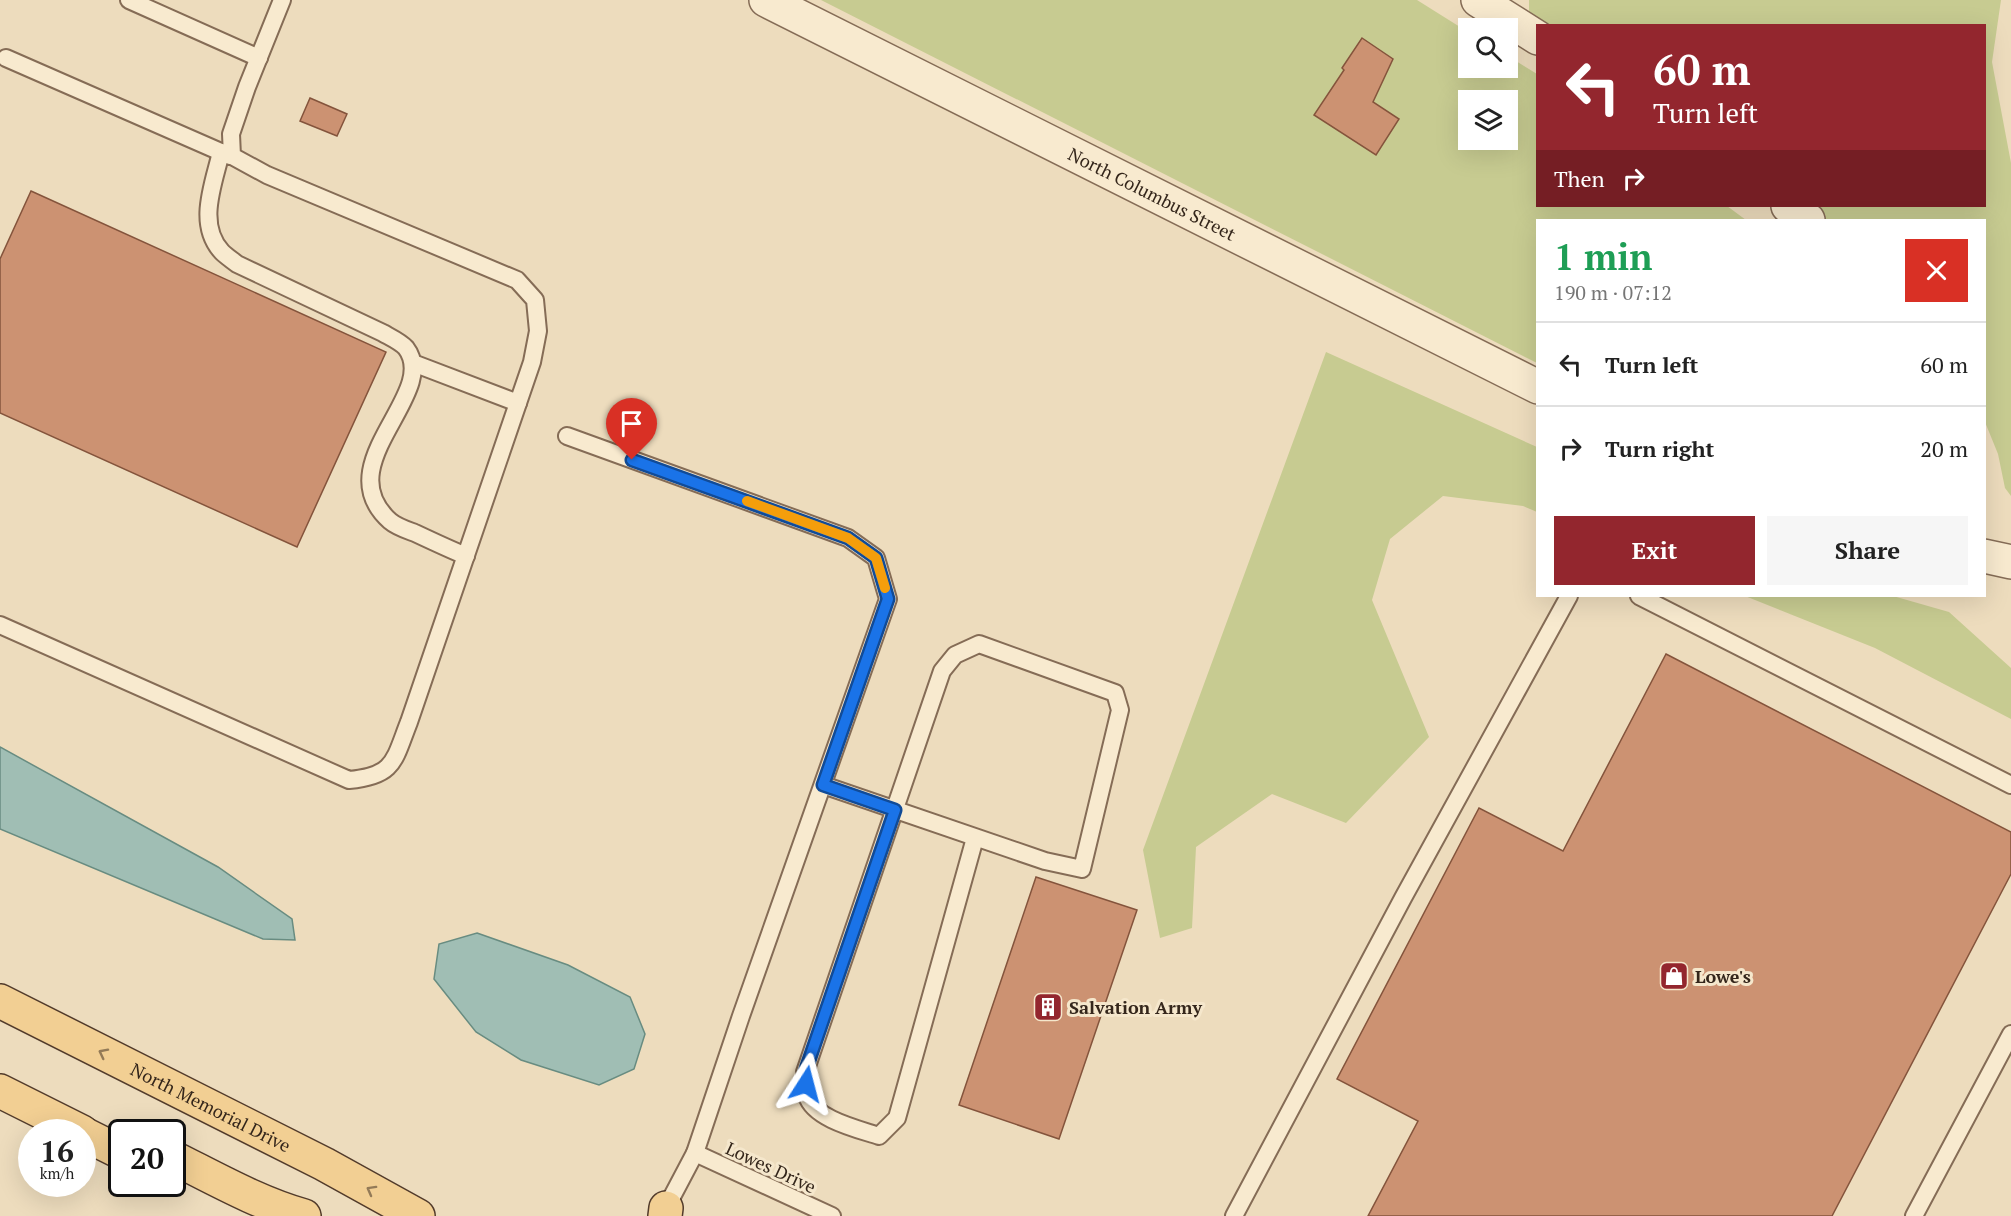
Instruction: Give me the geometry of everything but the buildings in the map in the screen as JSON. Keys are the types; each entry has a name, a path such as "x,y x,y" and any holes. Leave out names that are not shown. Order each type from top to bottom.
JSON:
{"main road":[{"name":"North Memorial Drive","path":"0,1001 324,1164 418,1216"},
{"path":"0,1091 55,1119"},
{"path":"186,1164 248,1195 280,1209 304,1216"},
{"path":"186,1186 245,1216"}],"street":[{"name":"North Columbus Street","path":"766,0 1536,386"},
{"path":"1478,0 1536,37"},
{"path":"1789,207 1807,219"},
{"path":"1986,556 2011,562"}],"lane":[{"path":"129,0 259,58"},
{"path":"282,0 231,134 227,154 207,209 211,234 221,251 237,264 383,333 406,347 413,363 411,384 373,459 370,484 377,507 392,523 466,556"},
{"path":"0,625 324,771 349,780 371,778 393,764 409,722 532,362 538,331 535,300 516,280 267,174 227,154 2,61"},
{"path":"413,363 518,403"},
{"path":"567,436 848,538 876,558 888,599 695,1153 663,1213"},
{"path":"1234,1216 1403,898 1568,597"},
{"path":"1641,597 2011,785"},
{"path":"823,785 895,810 975,838 1045,861 1082,868 1120,710 1114,693 979,644 955,655 942,671 895,810 805,1072 807,1096 820,1114 855,1128 879,1136 897,1118 975,838"},
{"path":"1914,1216 2011,1034"},
{"name":"Lowes Drive","path":"695,1153 832,1216"}],"green space":[{"path":"821,0 1417,0 1458,26 1458,78 1518,78 1518,62 1536,73 1536,207 1728,207 1745,219 1536,219 1536,362"},
{"path":"1529,0 2001,0 1992,62 2011,163 2011,496 2005,488 1998,454 1986,424 1986,219 1823,219 1805,207 1986,207 1986,24 1537,24 1529,19"},
{"path":"1326,352 1536,447 1536,512 1523,506 1443,496 1390,539 1372,600 1429,737 1346,823 1272,794 1196,847 1192,928 1160,938 1143,850"},
{"path":"1748,597 1896,597 1949,612 2011,668 2011,719 1875,648"}],"water":[{"path":"0,747 218,867 292,919 295,940 263,939 0,829"},
{"path":"477,933 568,965 630,997 645,1034 634,1069 599,1085 521,1060 476,1032 434,979 439,944"}],"slow traffic":[{"path":"747,501 848,538 876,558 885,588"}],"place":[{"name":"Lowe's","path":"1674,976"},
{"name":"Salvation Army","path":"1048,1007"}],"route":[{"path":"632,460 848,538 876,558 888,599 823,785 895,810 805,1072 806,1084"}]}
